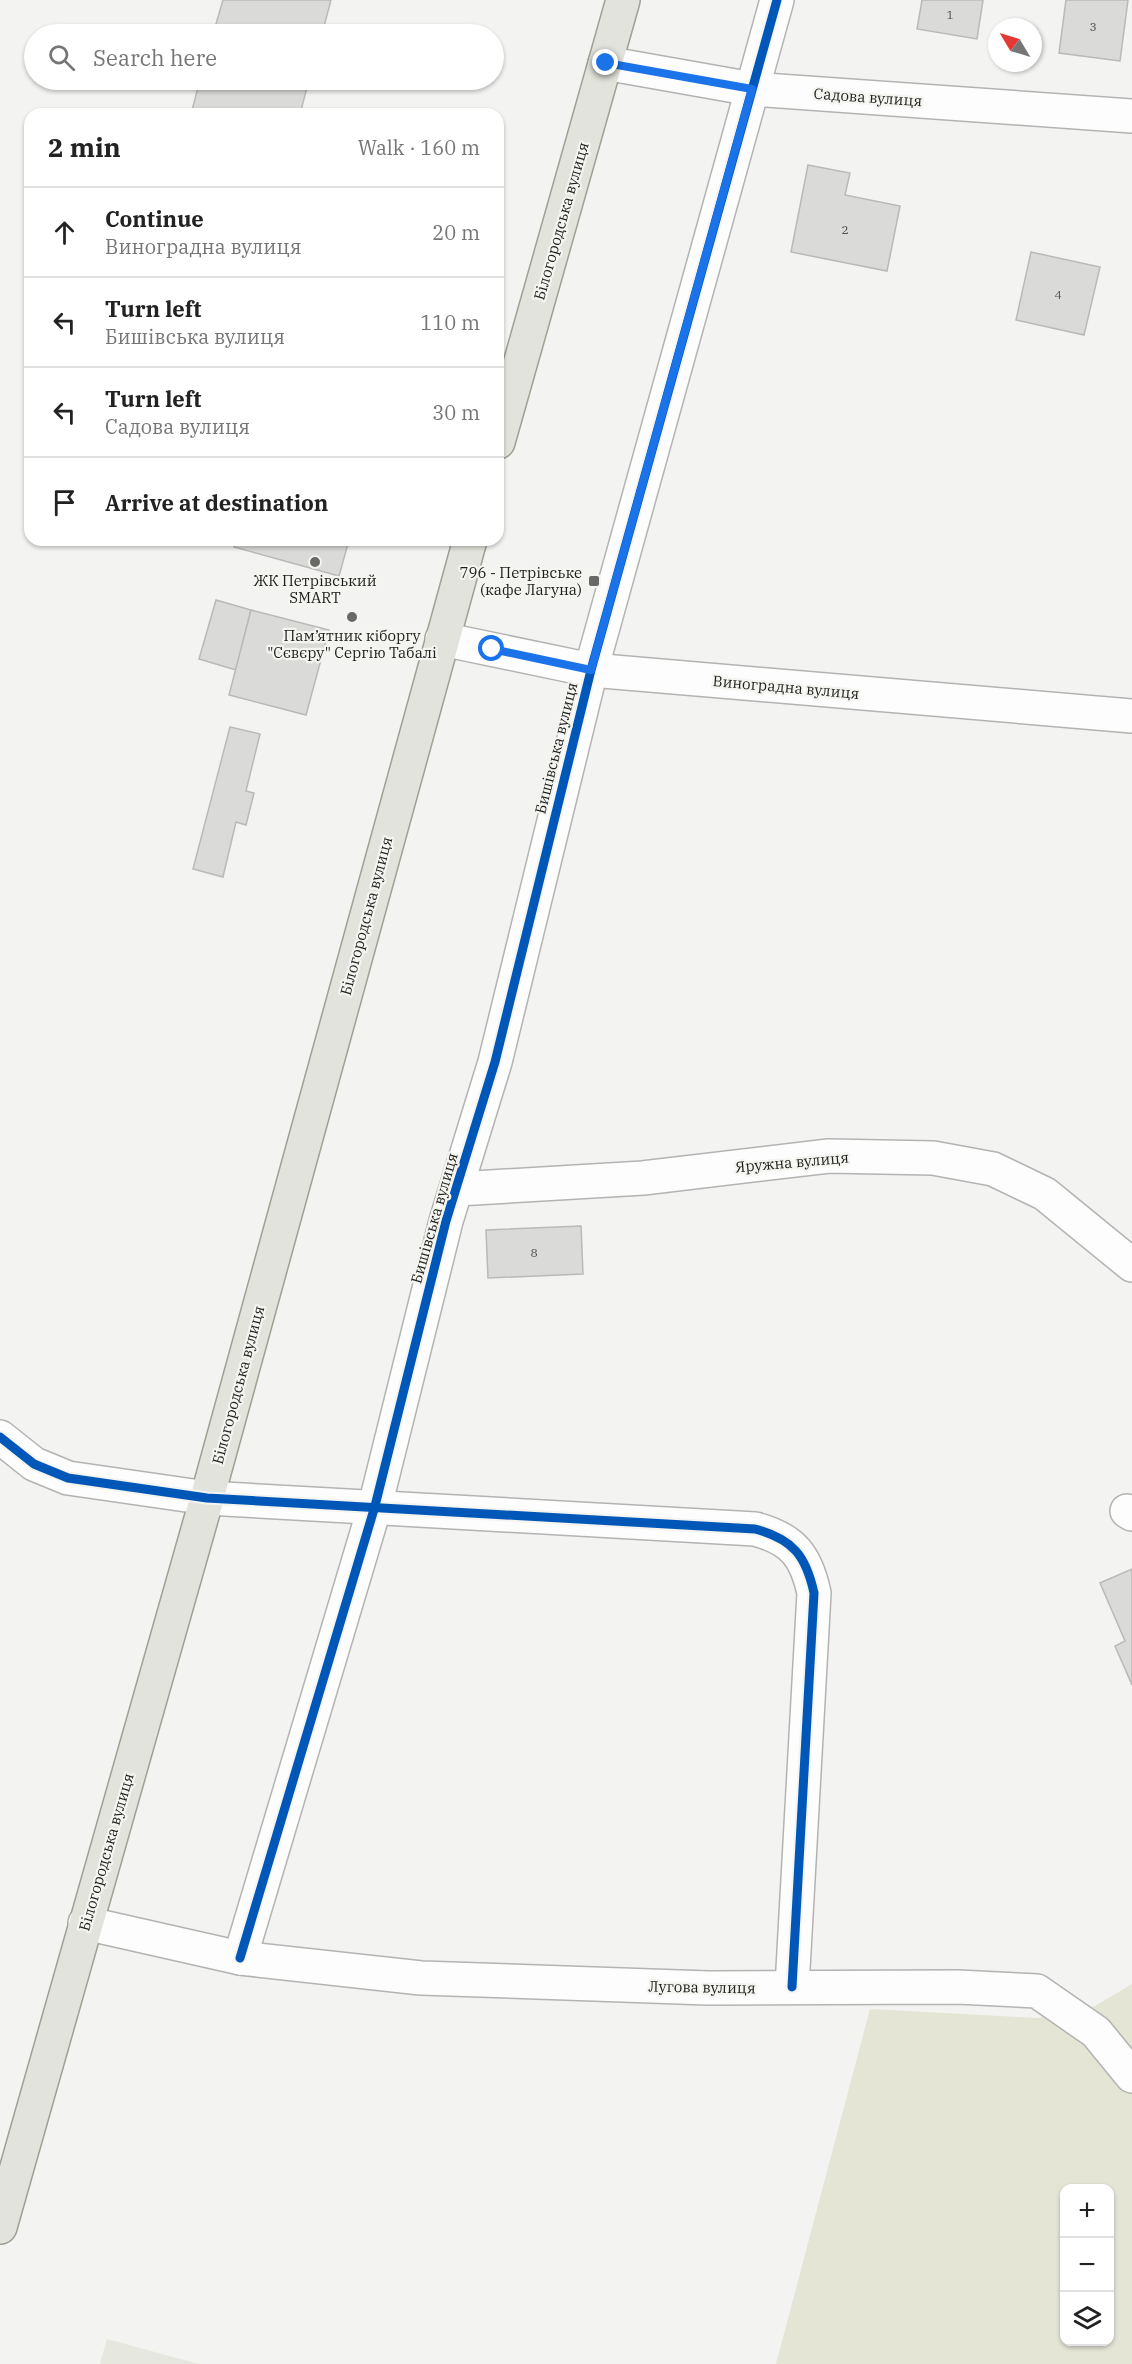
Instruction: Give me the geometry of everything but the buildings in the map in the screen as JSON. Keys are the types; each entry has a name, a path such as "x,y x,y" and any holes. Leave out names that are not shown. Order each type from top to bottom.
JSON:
{"main road":[{"name":"Білогородська вулиця","path":"504,421 623,0"},
{"name":"Білогородська вулиця","path":"0,2227 207,1498 468,546"}],"street":[{"name":"Бишівська вулиця","path":"240,1958 375,1506 446,1221 495,1062 591,670 777,0"},
{"name":"Садова вулиця","path":"606,63 752,89 1132,116"},
{"name":"Виноградна вулиця","path":"442,639 591,670 1132,716"},
{"name":"Яружна вулиця","path":"457,1190 643,1178 829,1156 933,1158 993,1168 1046,1194 1132,1265"},
{"path":"0,1437 33,1464 68,1478 207,1498 755,1529 777,1535 796,1550 809,1569 814,1593 792,1987"},
{"name":"Лугова вулиця","path":"85,1923 240,1958 421,1978 708,1988 958,1987 1037,1991 1096,2032 1132,2076"}],"shaded area":[{"path":"107,2339 199,2364 100,2364"}],"green space":[{"path":"1132,1984 1132,2364 776,2364 870,2009 1038,2018 1095,2006"}],"cycle path":[{"path":"240,1958 375,1506 446,1221 495,1062 591,670 777,0"},
{"path":"0,1437 34,1464 68,1478 207,1498 755,1529 788,1544 802,1559 814,1593 792,1987"}],"place":[{"name":"ЖК Петрівський SMART","path":"315,562"},
{"name":"796 - Петрівське (кафе Лагуна)","path":"594,581"},
{"name":"Пам’ятник кіборгу \"Сєвєру\" Сергію Табалі","path":"352,617"}],"route":[{"path":"492,649 591,670 752,89 606,63"}]}
